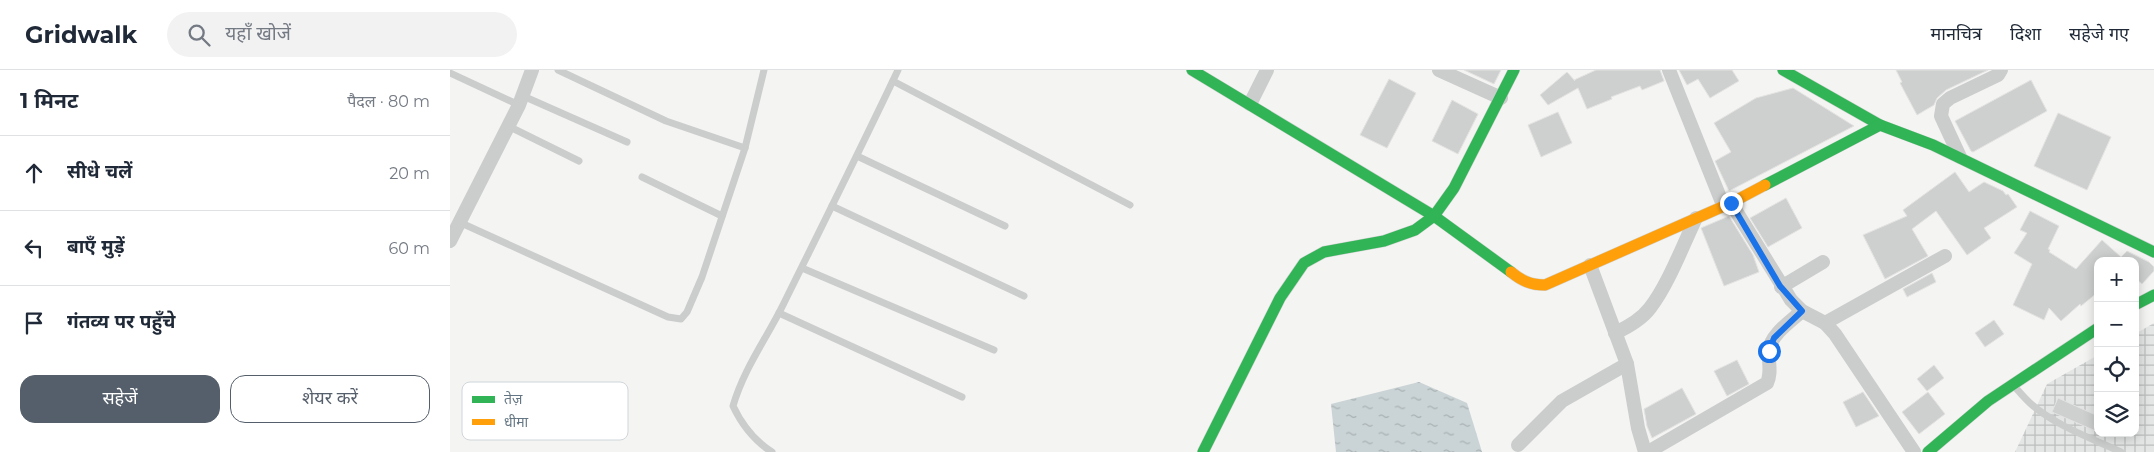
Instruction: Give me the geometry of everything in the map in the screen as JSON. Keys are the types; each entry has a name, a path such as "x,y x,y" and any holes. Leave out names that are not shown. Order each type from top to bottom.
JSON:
{"street":[{"path":"450,241 521,100 532,70"},
{"path":"1192,70 1434,216 1521,280 1534,285 1545,285 1727,204 1880,125"},
{"path":"1250,104 1267,70"},
{"path":"1439,70 1501,98"},
{"path":"1203,452 1280,298 1304,263 1324,252 1384,241 1415,230 1434,216 1454,188 1514,70"},
{"path":"1669,70 1727,204 1780,286 1802,311 1825,323 1835,334 1914,452"},
{"path":"1782,70 1880,125 1912,136 1960,157 2154,252"},
{"path":"1960,157 1941,116 1943,104 1950,98 1998,75 2001,70"},
{"path":"1615,333 1634,323 1649,309 1660,292 1696,218"},
{"path":"1825,323 1945,256"},
{"path":"1780,286 1823,262"},
{"path":"1590,265 1627,364 1638,428 1646,452 1766,383 1770,376 1770,345 1774,338 1802,311"},
{"path":"2139,303 2154,295"},
{"path":"1928,452 1945,435 2012,384 2094,331"},
{"path":"1518,445 1562,401 1627,364"}],"lane":[{"path":"558,70 666,121 745,148"},
{"path":"459,222 668,317 681,319 688,312 702,277 745,148 764,70"},
{"path":"772,452 757,442 741,423 733,406 746,371 802,268 898,70"},
{"path":"450,74 627,142"},
{"path":"893,81 1130,205"},
{"path":"508,126 579,161"},
{"path":"857,156 1005,226"},
{"path":"642,176 722,216"},
{"path":"832,206 1024,296"},
{"path":"802,268 994,350"},
{"path":"779,313 962,396"},
{"path":"2012,384 2030,404 2044,414 2121,452"}],"shaded area":[{"path":"2154,323 2154,452 2015,452 2047,384 2094,357 2094,437 2139,437 2139,332"}],"water":[{"path":"1419,382 1467,403 1482,452 1336,452 1331,404"}],"building":[{"path":"1464,70 1501,70 1494,84"},
{"path":"1596,70 1660,70 1664,81 1642,90 1640,86 1587,109 1578,88 1548,105 1540,95 1567,72 1574,80"},
{"path":"1679,70 1732,70 1739,81 1710,98 1698,79 1687,85"},
{"path":"1896,70 1988,70 1946,90 1937,98 1934,105 1917,115 1900,83 1902,82"},
{"path":"1389,79 1416,93 1387,148 1360,135"},
{"path":"2031,80 2047,111 1973,152 1971,151 1955,121"},
{"path":"1793,88 1854,126 1729,191 1715,161 1731,152 1714,123 1756,98"},
{"path":"1452,100 1478,114 1458,154 1432,141"},
{"path":"1558,112 1572,143 1541,157 1528,125"},
{"path":"2058,113 2111,137 2087,190 2034,166"},
{"path":"1955,172 1969,192 1984,182 2003,191 2006,195 2008,194 2017,207 1984,228 1991,238 1967,255 1936,211 1912,229 1928,256 1885,279 1863,235 1907,216 1903,210"},
{"path":"1786,198 1802,228 1768,247 1750,218"},
{"path":"2030,211 2059,226 2048,249 2050,250 2049,252 2076,269 2102,240 2121,257 2094,257 2094,295 2081,306 2080,304 2061,321 2049,308 2044,320 2013,305 2032,264 2014,253 2027,233 2020,230"},
{"path":"1729,216 1753,255 1759,272 1724,286 1701,228"},
{"path":"2127,251 2139,257 2121,257"},
{"path":"2139,257 2154,267 2154,271 2142,284 2139,281"},
{"path":"1932,273 1936,282 1907,297 1903,289"},
{"path":"1994,320 2004,334 1985,347 1975,333"},
{"path":"1737,360 1749,384 1727,396 1714,371"},
{"path":"1934,365 1944,378 1927,391 1917,379"},
{"path":"1682,388 1696,414 1652,438 1647,426 1644,409"},
{"path":"1863,392 1879,416 1856,427 1843,402"},
{"path":"1928,392 1945,414 1919,434 1902,412"},
{"path":"2058,398 2094,414 2094,430 2052,412"}],"traffic: fast":[{"path":"1192,70 1434,216 1511,272"},
{"path":"1203,452 1280,298 1304,263 1324,252 1384,241 1415,230 1434,216 1454,188 1514,70"},
{"path":"1783,70 1880,125 1933,145 2154,252"},
{"path":"1765,185 1880,125"},
{"path":"2139,303 2154,295"},
{"path":"1928,452 1988,401 2094,331"}],"traffic: slow":[{"path":"1511,272 1527,282 1545,285 1731,203 1765,185"}],"route":[{"path":"1731,203 1780,286 1802,311 1774,338 1769,351"}]}
